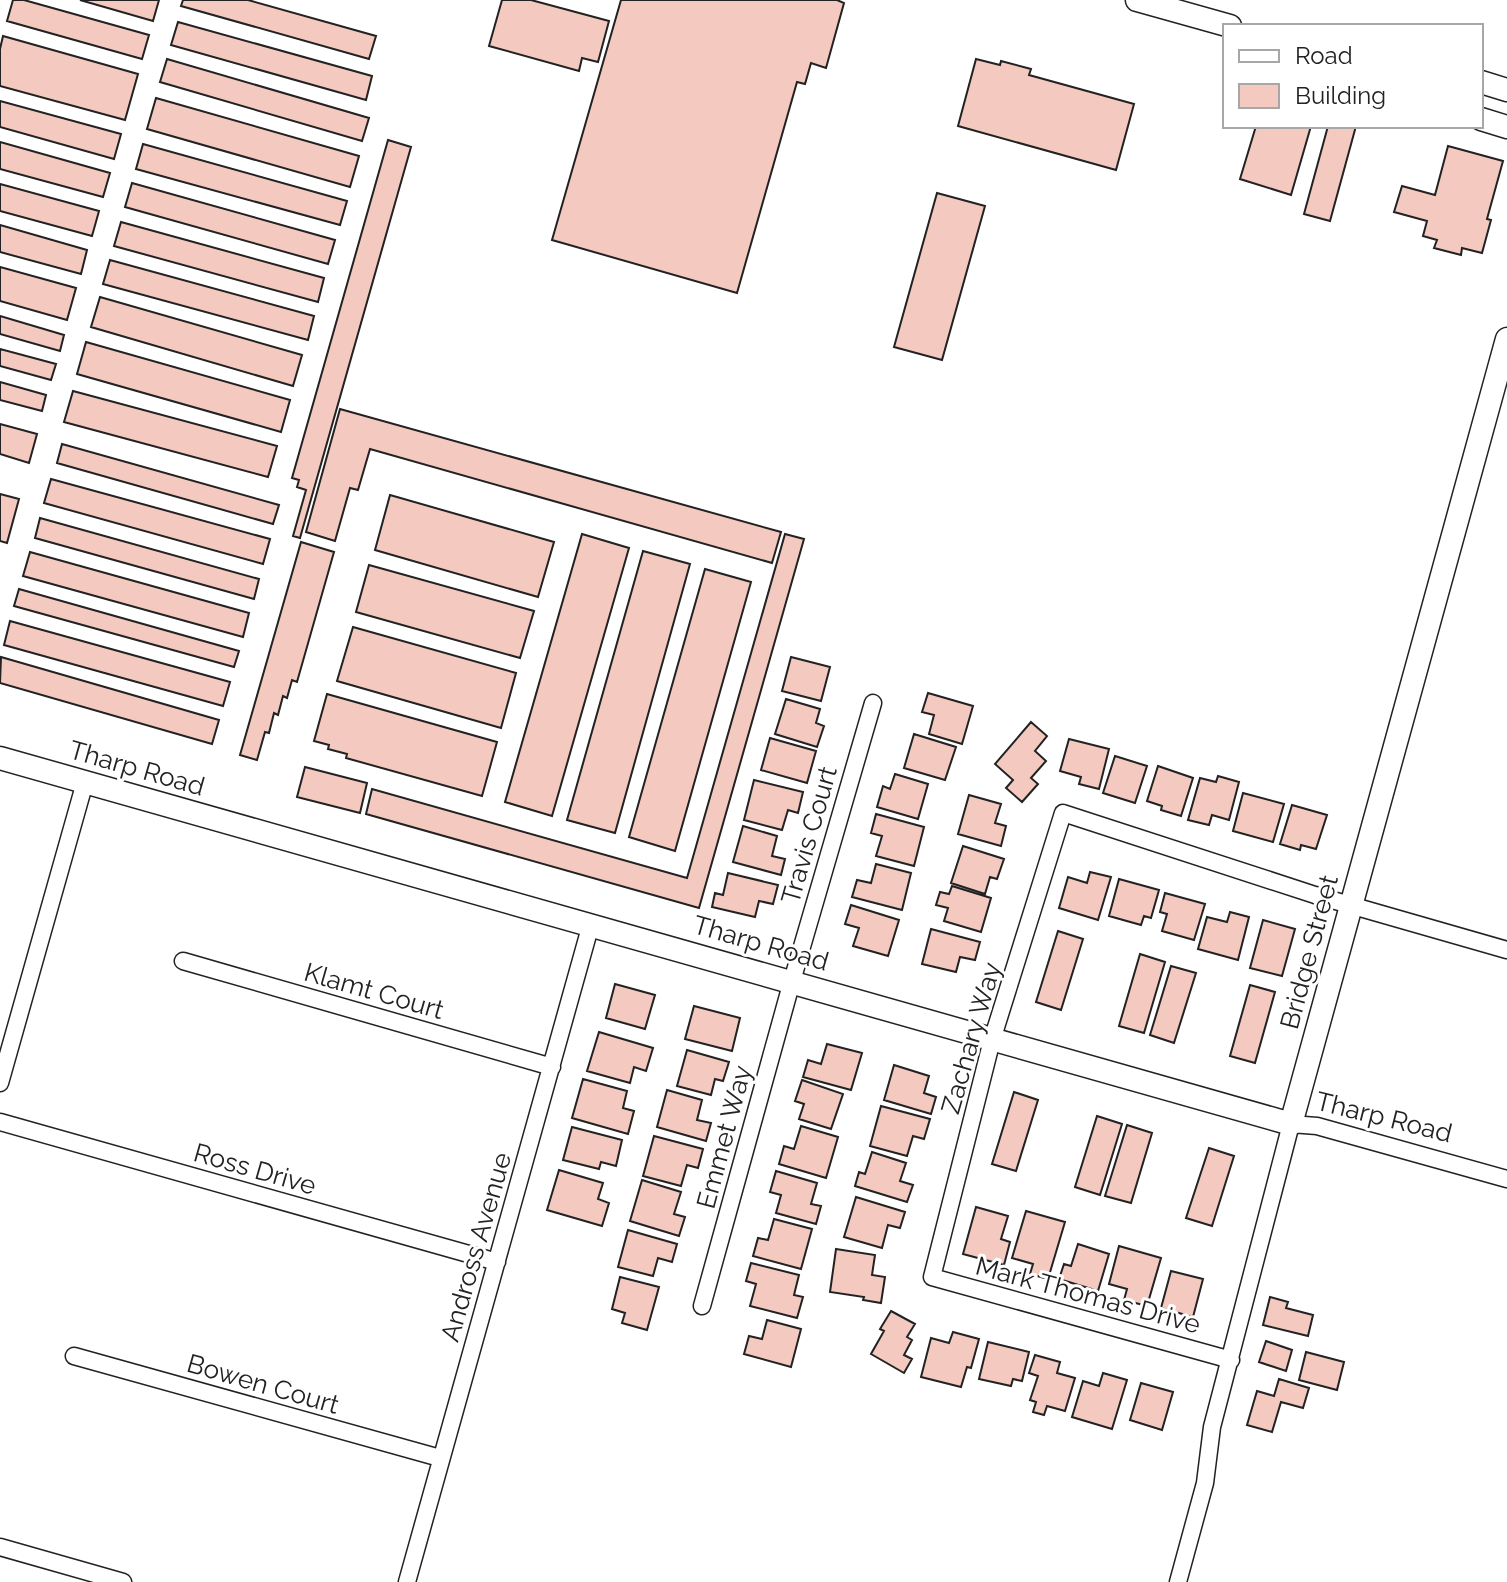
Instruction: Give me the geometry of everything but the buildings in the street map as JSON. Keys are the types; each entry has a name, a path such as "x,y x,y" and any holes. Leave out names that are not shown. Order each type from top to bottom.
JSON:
{"street":[{"path":"1137,0 1223,24"},
{"path":"1483,83 1507,90"},
{"path":"1483,120 1507,127"},
{"name":"Bridge Street","path":"1178,1582 1205,1483 1212,1427 1291,1124 1507,339"},
{"name":"Travis Court","path":"792,981 873,703"},
{"name":"Tharp Road","path":"0,758 1291,1124 1317,1126 1507,1179"},
{"path":"0,1083 85,782"},
{"name":"Zachary Way","path":"932,1277 992,1040 1063,813 1351,906"},
{"path":"1351,906 1507,950"},
{"name":"Andross Avenue","path":"407,1582 591,924"},
{"name":"Klamt Court","path":"183,961 552,1067"},
{"name":"Emmet Way","path":"702,1306 792,981"},
{"name":"Ross Drive","path":"0,1122 497,1262"},
{"name":"Mark Thomas Drive","path":"932,1277 1231,1360"},
{"name":"Bowen Court","path":"74,1356 440,1458"},
{"path":"0,1547 123,1582"}]}
